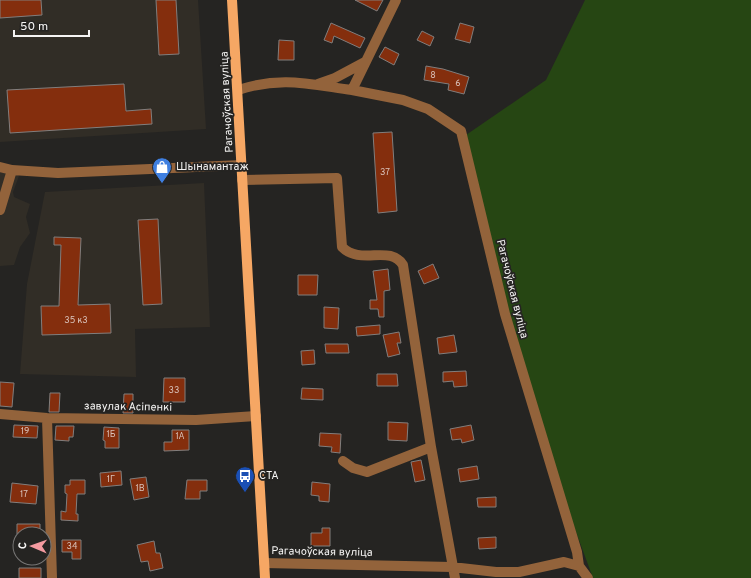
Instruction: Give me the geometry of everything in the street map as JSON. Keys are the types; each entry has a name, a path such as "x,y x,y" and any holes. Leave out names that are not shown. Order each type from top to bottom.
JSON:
{"main road":[{"name":"Рагачоўская вуліца","path":"232,0 264,578"}],"street":[{"path":"352,90 396,0"},
{"path":"316,85 335,78 366,61"},
{"name":"Рагачоўская вуліца","path":"238,90 258,84 289,81 352,90 403,100 428,109 461,131 504,314 577,552 579,566 588,578"},
{"path":"0,167 12,170 58,173 242,165"},
{"path":"0,210 12,170"},
{"path":"242,180 337,178 342,247 348,252 355,254 392,256 399,258 403,265 431,447 455,578"},
{"name":"завулак Асіпенкі","path":"0,414 46,418 196,420 256,416"},
{"path":"46,418 52,578"},
{"path":"343,461 353,468 367,472 431,447"},
{"name":"Рагачоўская вуліца","path":"264,563 452,567 496,572 519,572 564,562 579,566"}],"shaded area":[{"path":"0,0 198,0 206,129 0,142"},
{"path":"0,172 19,176 13,192 14,197 30,204 26,217 30,233 20,247 14,265 0,266"},
{"path":"204,183 210,327 135,329 136,377 20,374 27,284 45,192"}],"green space":[{"path":"585,0 751,0 751,578 593,578 562,494 506,312 466,135 546,80"}],"building":[{"path":"0,0 41,0 42,15 0,18"},
{"path":"156,0 176,0 179,54 159,55"},
{"path":"355,0 383,0 377,11"},
{"path":"331,23 365,38 360,48 334,36 332,43 324,40"},
{"path":"460,23 474,27 470,43 455,39"},
{"path":"422,31 434,37 430,46 417,40"},
{"path":"279,40 294,41 294,60 278,60"},
{"path":"385,47 399,54 394,65 379,57"},
{"path":"426,66 443,69 469,77 464,94 448,90 449,84 424,80"},
{"path":"124,84 126,111 151,109 152,124 10,133 7,90"},
{"path":"392,132 397,211 378,213 373,133"},
{"path":"158,219 162,304 143,305 138,220"},
{"path":"54,237 81,238 78,305 110,304 111,333 42,335 41,306 59,306 61,245 54,245"},
{"path":"433,264 439,278 424,284 418,271"},
{"path":"388,269 390,290 384,291 384,317 379,317 378,309 370,309 370,300 377,300 373,271"},
{"path":"298,275 318,275 317,295 298,295"},
{"path":"324,307 339,308 338,329 324,328"},
{"path":"380,325 380,334 357,336 356,327"},
{"path":"399,332 401,343 397,343 400,354 388,357 383,335"},
{"path":"454,335 457,352 439,354 437,338"},
{"path":"325,344 348,344 349,353 326,353"},
{"path":"314,350 315,364 302,365 301,351"},
{"path":"466,371 467,386 454,387 453,381 443,382 443,372"},
{"path":"377,374 397,374 398,386 377,386"},
{"path":"164,378 185,378 185,402 163,402"},
{"path":"0,382 14,383 12,407 0,406"},
{"path":"302,388 323,389 323,400 301,399"},
{"path":"50,393 60,393 59,412 49,412"},
{"path":"124,394 133,394 133,413 123,413"},
{"path":"388,422 408,423 407,441 388,440"},
{"path":"14,425 38,426 37,438 13,437"},
{"path":"471,425 474,440 462,443 461,439 452,440 450,429"},
{"path":"56,426 74,426 73,437 69,437 69,441 55,440"},
{"path":"104,427 119,428 119,448 105,448 105,441 103,440"},
{"path":"172,430 189,430 189,450 164,451 164,442 172,442"},
{"path":"320,433 341,434 340,453 331,452 332,447 319,446"},
{"path":"421,460 425,480 415,482 411,462"},
{"path":"477,466 479,479 460,482 458,469"},
{"path":"121,471 122,485 101,487 100,473"},
{"path":"146,477 149,497 134,500 130,479"},
{"path":"70,480 85,480 85,494 77,494 76,514 78,514 78,521 61,520 61,511 66,512 67,494 65,493 65,485 70,485"},
{"path":"187,480 207,480 207,491 200,491 200,499 185,499"},
{"path":"312,482 330,484 329,502 319,501 319,496 311,495"},
{"path":"12,483 38,486 36,504 10,502"},
{"path":"496,497 496,507 478,507 477,498"},
{"path":"17,524 40,524 40,526 17,526"},
{"path":"322,528 330,528 330,546 311,546 311,533 322,533"},
{"path":"496,537 496,548 479,549 478,538"},
{"path":"62,540 81,540 81,559 72,559 72,552 62,552"},
{"path":"154,541 156,553 160,553 163,568 150,571 148,561 141,562 137,545"},
{"path":"19,568 41,568 41,578 19,578"}],"place":[{"name":"Шынамантаж","path":"162,184"},
{"name":"СТА","path":"245,493"}]}
